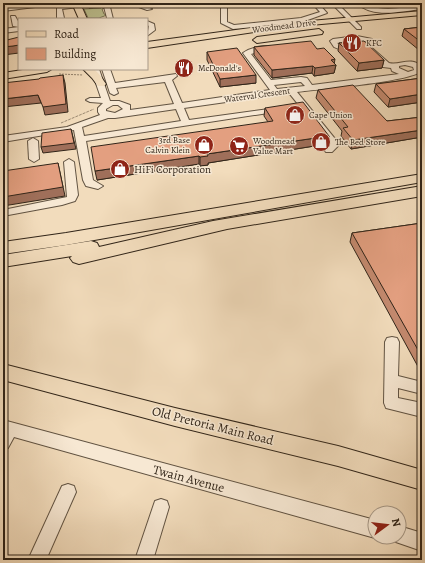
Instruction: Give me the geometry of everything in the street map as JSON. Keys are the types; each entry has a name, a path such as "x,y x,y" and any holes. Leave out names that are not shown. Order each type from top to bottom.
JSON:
{"highway":[{"path":"3,248 66,239 422,178"},
{"path":"3,261 422,191"},
{"path":"3,274 222,225"}],"main road":[{"path":"73,4 75,18"},
{"path":"73,4 82,18"},
{"path":"335,20 342,17 341,6"},
{"name":"Woodmead Drive","path":"148,45 335,20 422,13"},
{"path":"344,30 363,27"},
{"name":"Woodmead Drive","path":"251,40 328,31"},
{"path":"148,54 188,48"},
{"path":"3,76 41,70"},
{"path":"29,72 59,71"},
{"path":"87,72 96,76 101,84"},
{"name":"Old Pretoria Main Road","path":"3,372 175,417 338,456 422,480"}],"street":[{"path":"3,9 51,3"},
{"path":"131,3 149,9"},
{"path":"183,3 200,4"},
{"path":"224,3 224,24 233,27 302,20 324,13 315,3"},
{"path":"360,3 371,10 404,4"},
{"path":"61,18 59,8 73,4"},
{"path":"106,5 111,18"},
{"path":"341,6 357,18 363,27"},
{"path":"372,7 422,8"},
{"path":"13,17 18,26"},
{"path":"148,23 152,25 152,30 148,33"},
{"path":"3,27 18,26"},
{"path":"3,31 18,26"},
{"path":"368,42 341,48 333,43 333,41 357,38 368,42 386,65 403,73 410,74 418,72 421,65"},
{"path":"271,92 247,53 255,50 273,48"},
{"name":"Waterval Crescent","path":"364,81 390,75 396,64 407,61 421,65"},
{"path":"95,70 101,84 104,106"},
{"path":"106,70 111,86 122,104 127,109 122,114"},
{"name":"Waterval Crescent","path":"104,106 122,114 271,92 410,74"},
{"path":"111,86 170,77 178,106 186,123"},
{"path":"265,83 301,79 304,80 310,88"},
{"path":"291,90 296,107 332,140 334,145 329,150"},
{"path":"90,100 104,106"},
{"name":"Waterval Crescent","path":"104,106 122,104 149,109"},
{"path":"3,133 19,134 64,130 77,126 104,106"},
{"path":"3,139 19,134 70,124 104,106"},
{"path":"81,139 296,107"},
{"path":"77,126 81,139 88,180 90,184 98,186"},
{"path":"33,141 34,159"},
{"path":"3,213 71,199 73,195 68,162"},
{"path":"392,342 391,403 422,410"},
{"path":"391,380 422,388"},
{"name":"Twain Avenue","path":"6,433 367,527"},
{"path":"37,560 68,492"},
{"path":"144,560 162,507"},
{"path":"407,537 422,542"}],"path":[{"path":"59,71 87,72"},
{"path":"55,124 69,120 94,109 99,104 104,106"}],"green space":[{"path":"104,6 105,8 102,9 104,14 107,15 99,18 88,18 84,9 101,8 100,7"}],"building":[{"path":"422,27 422,42 404,29"},
{"path":"18,37 18,45 3,47 3,41"},
{"path":"311,41 317,49 324,48 335,59 331,60 336,65 315,68 313,66 272,70 254,47"},
{"path":"364,41 384,60 359,63 339,43"},
{"path":"237,48 256,75 220,79 207,52"},
{"path":"63,75 66,104 43,107 38,95 3,99 3,83"},
{"path":"422,78 422,94 390,99 376,84"},
{"path":"353,85 387,121 422,117 422,130 353,140 343,128 348,127 318,90"},
{"name":"Woodmead Value Mart","path":"303,102 329,136 207,154 208,156 95,171 91,147 273,121 265,108"},
{"path":"71,129 74,143 41,147 42,133"},
{"path":"58,163 63,187 3,197 3,171"},
{"path":"422,223 422,357 352,233"}],"place":[{"name":"KFC","path":"352,43"},
{"name":"McDonald's","path":"184,68"},
{"name":"Cape Union","path":"295,115"},
{"name":"The Bed Store","path":"321,142"},
{"name":"3rd Base Calvin Klein","path":"204,145"},
{"name":"Woodmead Value Mart","path":"239,146"},
{"name":"HiFi Corporation","path":"120,169"}]}
